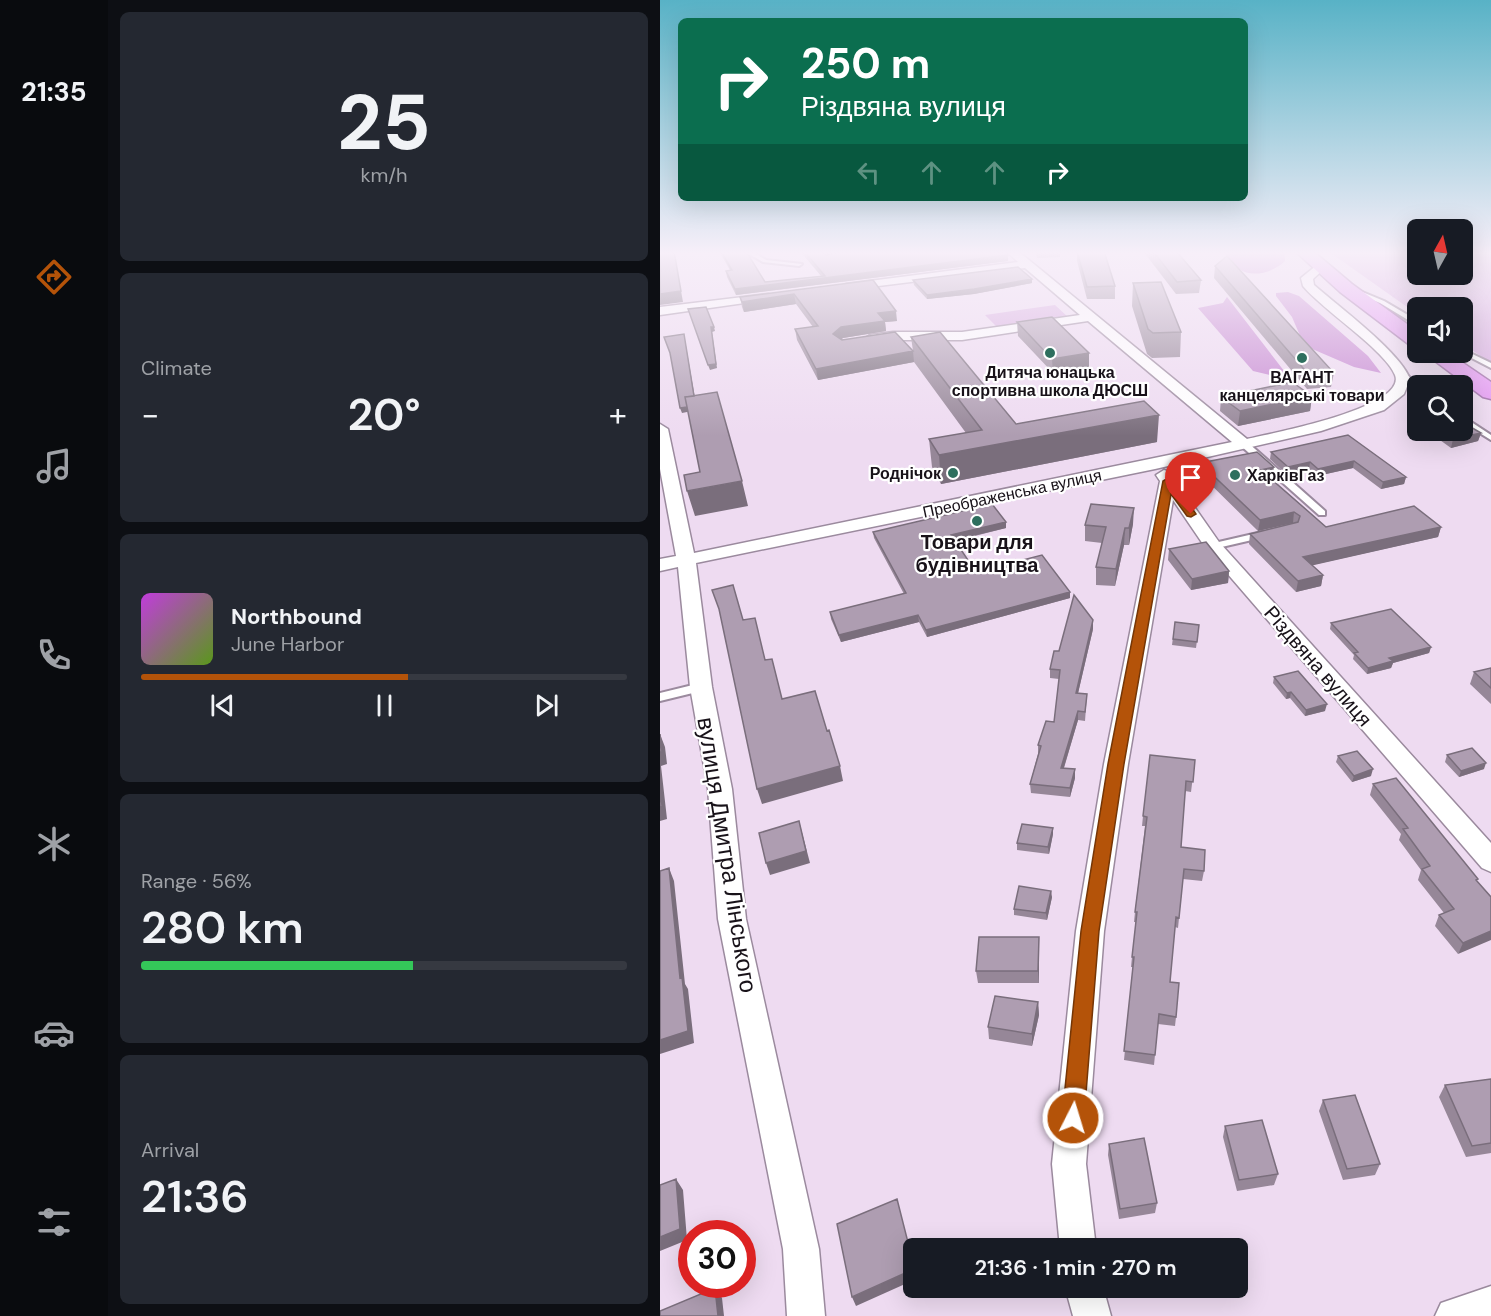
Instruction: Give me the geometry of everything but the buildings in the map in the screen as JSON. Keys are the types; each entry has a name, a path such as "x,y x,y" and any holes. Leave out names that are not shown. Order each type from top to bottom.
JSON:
{"highway":[{"path":"1379,312 1407,334"},
{"path":"1449,363 1491,392"}],"street":[{"path":"1082,312 1243,443"},
{"path":"1338,312 1387,356 1401,373"},
{"path":"853,342 893,336 962,336 1088,317"},
{"name":"Преображенська вулиця","path":"660,565 1161,472 1243,443 1316,428 1363,414 1394,397 1402,385 1401,373"},
{"name":"вулиця Дмитра Лінського","path":"660,429 686,559 701,687 720,789 732,919 801,1249 806,1316"},
{"path":"1077,1238 1069,1164 1090,931 1161,472"},
{"name":"Різдвяна вулиця","path":"1161,472 1213,546 1491,861"},
{"path":"1087,1298 1092,1316"},
{"path":"1454,1316 1491,1305"}],"lane":[{"path":"1473,357 1491,366"},
{"path":"1401,373 1407,378"},
{"path":"1473,426 1491,438"},
{"path":"1243,443 1322,513"},
{"path":"1213,546 1270,533"},
{"path":"660,697 701,687"}],"shaded area":[{"path":"1003,312 1063,312 1069,318 999,329 985,315"},
{"path":"1202,312 1239,312 1291,380 1253,371"},
{"path":"1289,312 1318,312 1368,356 1381,373 1354,367 1310,348 1301,338"},
{"path":"1473,312 1491,312 1491,363 1473,351"}],"place":[{"name":"Дитяча юнацька спортивна школа ДЮСШ","path":"1050,353"},
{"name":"ВАГАНТ канцелярські товари","path":"1302,358"},
{"name":"Роднічок","path":"953,473"},
{"name":"ХарківГаз","path":"1235,475"},
{"name":"Товари для будівництва","path":"977,521"}],"route":[{"path":"1073,1118 1090,931 1116,764 1168,481 1191,514"}]}
